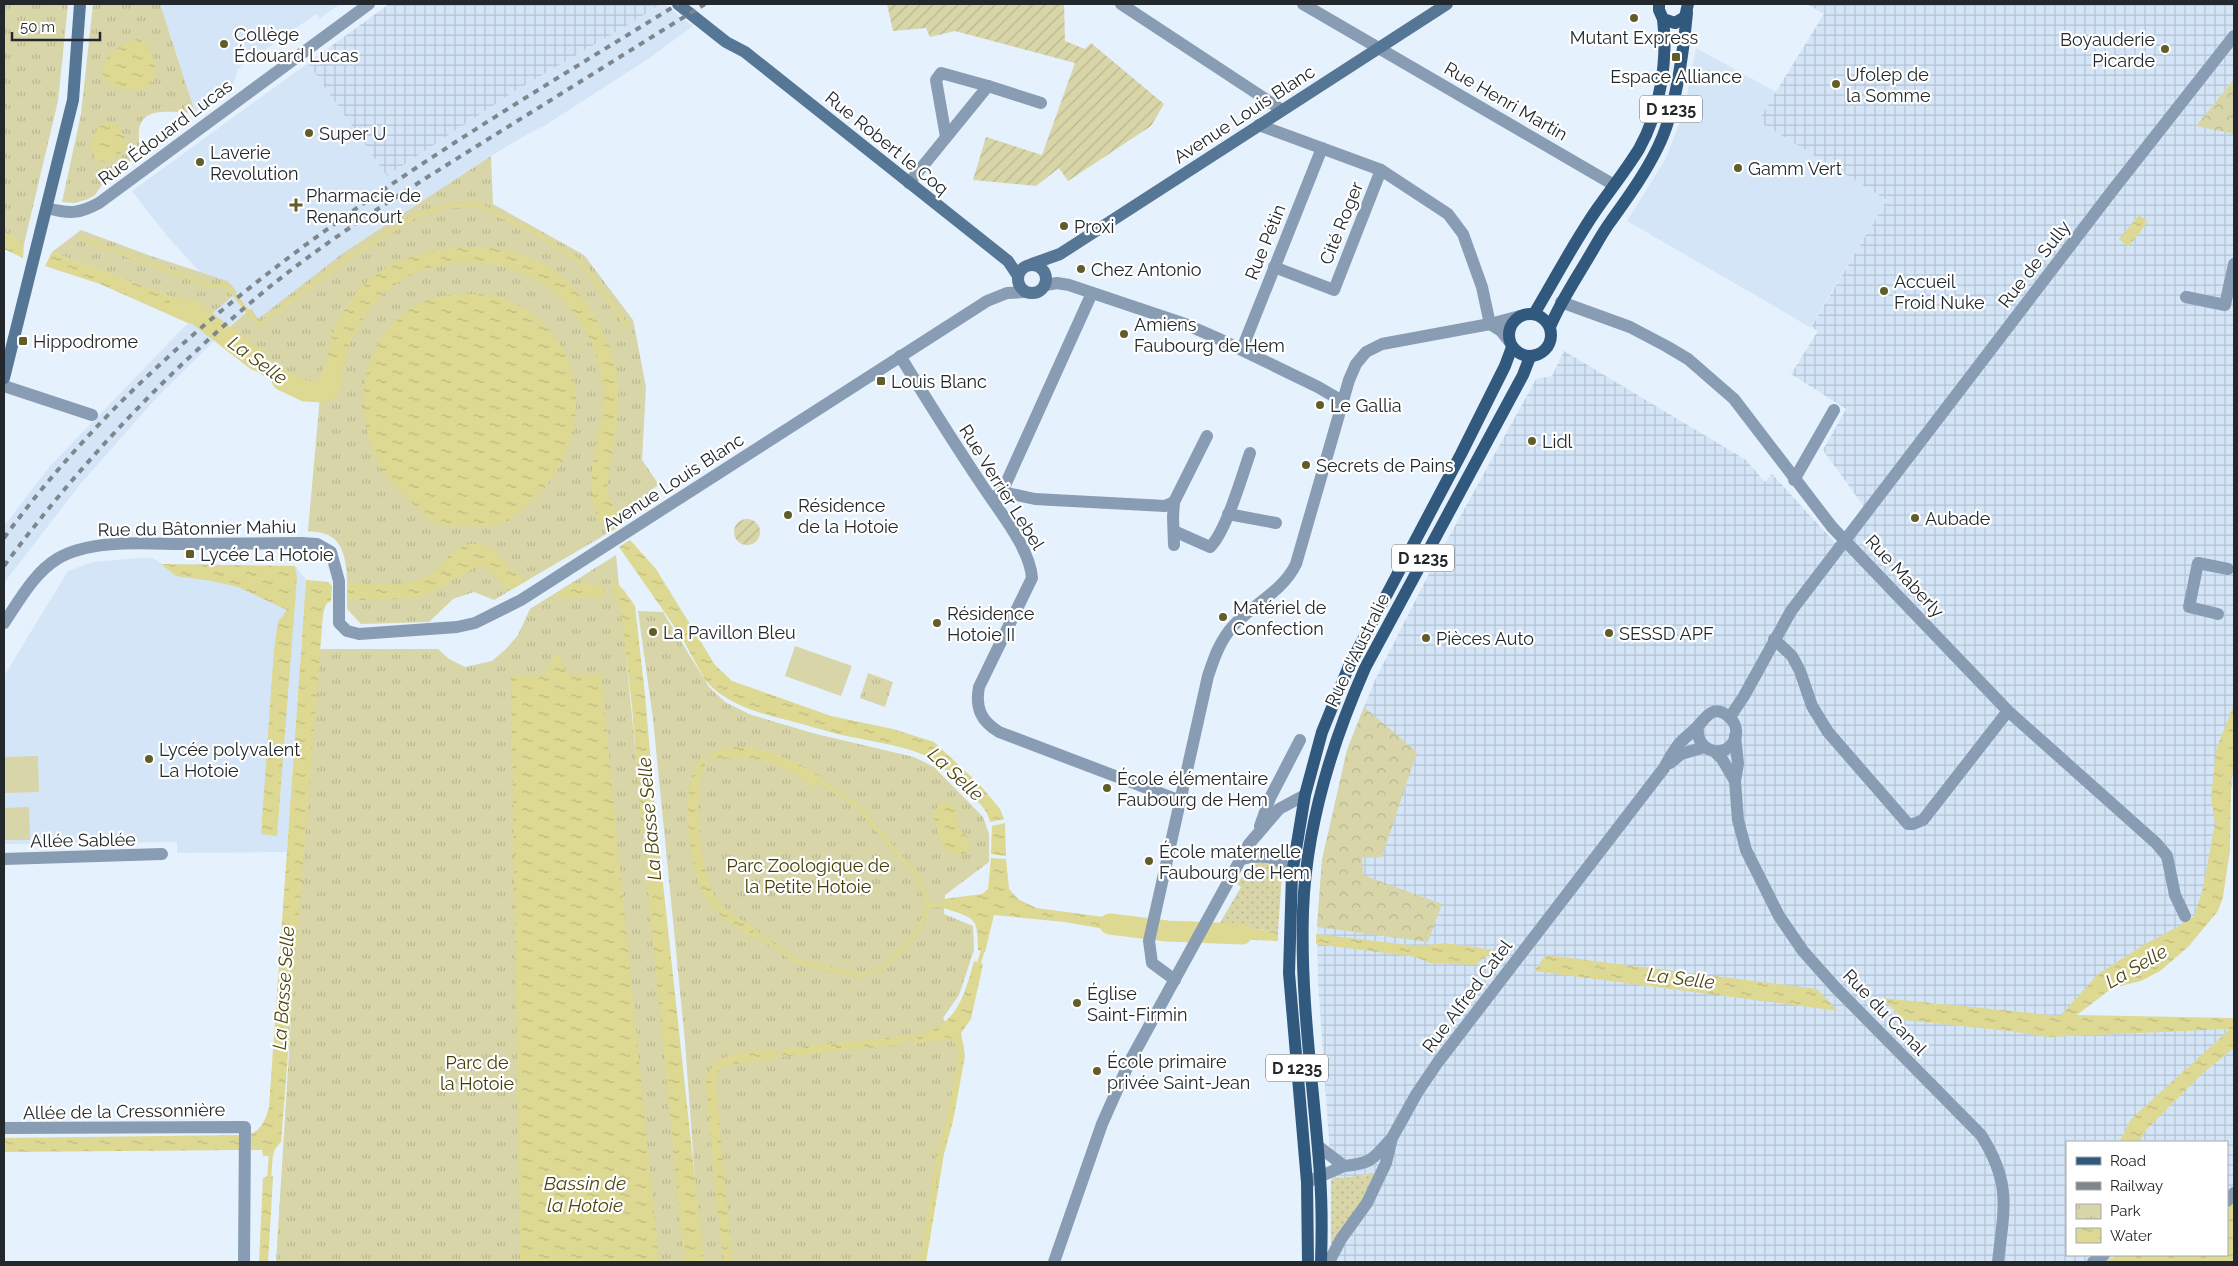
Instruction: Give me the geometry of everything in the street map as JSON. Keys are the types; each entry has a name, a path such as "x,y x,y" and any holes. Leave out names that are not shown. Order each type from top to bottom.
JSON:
{"main road":[{"path":"1658,4 1663,19 1675,23 1683,19 1688,7"},
{"name":"D 1235","path":"1550,327 1561,302 1609,222 1635,189 1659,145 1668,121 1684,40 1688,7"},
{"name":"D 1235","path":"1534,314 1596,209 1639,148 1652,118 1661,77 1665,37 1663,19"},
{"path":"1534,314 1540,316 1550,327 1551,333 1549,345 1541,354 1530,357 1517,352 1510,344 1510,326 1520,316 1534,314"},
{"name":"Rue d'Australie","path":"1292,874 1305,795 1322,732 1349,666 1461,454 1505,366 1510,344"},
{"name":"Rue d'Australie","path":"1318,1146 1303,964 1303,912 1312,835 1328,764 1345,714 1365,668 1525,370 1530,357"},
{"name":"D 1235","path":"1292,874 1289,973 1307,1182 1308,1262"},
{"name":"D 1235","path":"1318,1146 1321,1262"}],"street":[{"path":"4,378 73,100 80,4"},
{"name":"Rue Édouard Lucas","path":"47,208 68,213 82,213 99,203 369,4"},
{"path":"678,4 726,42 745,52"},
{"path":"690,4 720,27 745,52"},
{"path":"1122,4 1282,110"},
{"name":"Rue Henri Martin","path":"1303,4 1614,185"},
{"name":"Avenue Louis Blanc","path":"339,601 339,623 348,631 359,634 432,630 475,623 500,612 598,552 986,301 1007,293 1024,276 1447,4"},
{"name":"Rue de Sully","path":"1846,539 2089,221 2234,36"},
{"name":"Rue Robert le Coq","path":"745,52 1024,276"},
{"path":"946,137 936,80 941,74 1042,103"},
{"path":"909,183 988,86"},
{"path":"1259,125 1381,170 1448,214 1456,222 1463,234 1482,287 1490,324 1501,331 1510,344"},
{"name":"Rue Pétin","path":"1242,349 1322,148"},
{"name":"Cité Roger","path":"1274,266 1334,290 1381,170"},
{"name":"Avenue Louis Blanc","path":"1046,280 1060,254"},
{"path":"2186,297 2225,305 2234,264"},
{"path":"1041,267 1046,280 1037,293 1024,276 1041,267"},
{"path":"1046,280 1185,324 1242,349 1342,401"},
{"path":"1092,293 997,496 1154,507 1174,502"},
{"name":"Rue Maberly","path":"1561,302 1630,327 1688,359 1734,399 1832,527 1846,539 2008,711 2156,843 2167,856 2175,895 2185,916"},
{"path":"1175,980 1152,963 1149,940 1208,676 1215,654 1223,639 1234,625 1290,577 1296,564 1342,401 1356,364 1366,352 1382,344 1490,324 1520,316"},
{"name":"Rue Verrier Lebel","path":"900,356 997,496 1027,556 1031,568 1032,578 979,687 977,705 980,715 986,724 999,732 1181,800"},
{"path":"4,386 92,414"},
{"path":"1791,475 1834,410"},
{"path":"1174,545 1174,502 1207,436"},
{"path":"1174,531 1210,547 1214,543 1228,514 1250,453"},
{"path":"1228,514 1276,523"},
{"path":"1730,717 1744,696 1791,611 1846,539"},
{"name":"Rue du Bâtonnier Mahiu","path":"4,623 44,569 65,555 92,547 148,544 317,544 331,552 340,581 339,601"},
{"path":"2218,614 2188,607 2198,562 2228,569"},
{"path":"1774,639 1792,656 1800,671 1812,706 1828,732 1908,824 1924,820 2008,711"},
{"path":"1718,712 1730,717 1735,726 1735,736 1730,746 1710,749 1698,738 1700,721 1711,713 1718,712"},
{"name":"Rue Alfred Catel","path":"1329,1262 1341,1239 1367,1203 1386,1163 1392,1138 1417,1093 1438,1062 1664,768 1678,745 1698,727"},
{"name":"Rue du Canal","path":"1735,736 1738,764 1735,781 1738,820 1746,850 1779,916 1803,951 1835,987 1981,1135 1992,1152 2004,1186 2004,1207 1998,1262"},
{"path":"1258,831 1270,798 1300,740"},
{"name":"Rue Alfred Catel","path":"1664,768 1681,754 1710,749"},
{"name":"Rue du Canal","path":"1710,749 1722,759 1735,781"},
{"path":"1054,1262 1111,1101 1130,1061 1249,844 1258,831 1279,809 1305,795"},
{"name":"Allée Sablée","path":"4,859 162,854"},
{"path":"1242,859 1267,856 1286,865 1292,874"},
{"name":"Allée de la Cressonnière","path":"4,1128 245,1127 244,1262"},
{"path":"1307,1182 1344,1166 1364,1164 1372,1160 1392,1138"},
{"path":"1318,1146 1344,1166"}],"shaded area":[{"name":"Collège Édouard Lucas","path":"160,4 340,4 320,18 316,14 238,69 233,85 195,112"},
{"path":"389,4 660,4 638,19 515,91 387,176 308,63"},
{"path":"660,4 664,4 693,26 648,59 544,126 491,156 343,253 258,319 250,308 226,329 158,396 82,482 4,583 4,526 50,466 188,323 200,324 236,292 228,281 199,271 167,236 132,191 308,63 387,176 515,91 638,19"},
{"path":"1807,4 2234,4 2234,79 2197,125 2234,134 2234,778 2198,927 2060,1021 2234,1021 2234,1246 2228,1248 2228,1141 2066,1141 2066,1256 2195,1256 2170,1262 1332,1262 1333,1198 1318,981 1317,927 1322,860 1347,750 1375,680 1434,564 1536,379 1552,376 1564,351 1746,460 1765,482 1772,474 1837,545 1865,508 1823,450 1846,409 1791,374 1818,331 1811,327 1887,200 1758,121 1824,14"},
{"path":"1696,48 1776,92 1758,121 1887,200 1810,327 1627,221 1666,158 1684,111"},
{"name":"Lycée polyvalent La Hotoie","path":"153,558 162,564 295,566 306,580 287,852 177,853 177,842 4,844 4,676 68,571 93,562"}],"green space":[{"path":"4,4 68,4 58,101 24,244 11,236 4,227"},
{"path":"93,4 160,4 195,112 162,112 147,116 139,130 139,154 104,182 95,195 75,203 62,202 81,114"},
{"path":"887,4 1064,4 1065,41 1085,49 1091,43 1164,104 1151,126 1068,181 1059,168 1036,186 973,180 986,137 1042,155 1075,63 955,31 930,37 926,28 893,31"},
{"path":"2234,79 2234,134 2196,126"},
{"path":"491,156 493,204 584,255 633,320 646,387 642,460 659,485 649,491 646,507 603,536 494,600 474,592 453,599 429,622 361,624 347,609 347,580 342,549 330,536 308,531 320,396 225,331 251,308 258,319 343,253"},
{"path":"81,230 151,256 228,281 237,292 209,316 204,309 52,252"},
{"path":"747,519 756,523 760,532 756,541 747,545 738,541 734,532 738,523"},
{"name":"Parc de la Hotoie","path":"616,555 686,1262 276,1262 314,649 438,649 449,659 465,667 492,661 518,635 530,609"},
{"name":"Parc Zoologique de la Petite Hotoie","path":"638,611 663,612 709,687 725,702 749,714 816,734 914,757 934,767 983,817 989,834 989,862 945,895 944,914 973,926 974,950 959,995 943,1018 961,1050 925,1262 701,1262 685,1042 653,719"},
{"path":"795,646 852,666 841,696 785,676"},
{"path":"868,673 893,682 885,707 860,698"},
{"path":"1364,707 1417,752 1382,857 1362,858 1363,875 1442,904 1428,942 1317,927 1322,860 1347,750"},
{"path":"38,756 39,792 4,793 4,757"},
{"path":"29,807 30,840 4,840 4,808"},
{"path":"1262,861 1278,866 1282,874 1278,931 1218,926 1241,887 1237,884 1242,876 1254,864"},
{"path":"1374,1174 1370,1189 1336,1242 1331,1244 1331,1180"}],"water":[{"path":"138,39 148,46 151,52 155,71 153,83 136,90 106,84 103,66 106,60 121,46"},
{"path":"108,123 116,125 124,136 127,146 120,154 109,161 95,160 92,151 93,139 99,126"},
{"path":"2139,215 2148,222 2128,247 2119,239"},
{"path":"4,227 11,236 24,244 23,258 4,249"},
{"path":"485,247 526,256 545,265 562,277 577,292 591,310 602,329 616,370 618,390 616,427 607,488 609,497 622,525 610,532 599,519 593,503 591,484 603,404 602,376 596,355 588,335 570,308 545,285 530,276 490,264 466,262 442,265 420,271 400,282 382,296 366,315 350,343 339,382 333,394 326,399 316,400 316,385 326,365 330,342 335,328 347,306 361,288 377,273 416,255 438,250"},
{"path":"52,252 205,309 209,316 200,325 188,323 100,284 45,266"},
{"path":"472,294 499,297 522,307 537,318 556,338 569,361 575,387 576,413 571,439 561,463 546,486 512,518 498,525 443,525 425,516 393,484 382,469 370,442 365,419 364,395 367,372 375,350 387,330 403,314 430,299 447,295"},
{"path":"236,340 285,377 309,386 309,396 277,383 226,350"},
{"path":"630,540 656,569 715,665 732,681 831,716 893,729 934,742 980,785 1000,809 1004,819 990,822 986,812 977,800 946,770 924,755 900,747 836,734 763,714 737,704 715,690 705,680 681,636 619,547"},
{"path":"470,544 490,547 511,569 527,579 508,591 492,573 480,565 422,597 347,600 348,584 399,584 418,580 428,576 456,550"},
{"path":"161,564 295,566 297,577 277,836 261,834 274,649 278,622 287,610 238,587 176,576"},
{"name":"La Basse Selle","path":"306,580 328,582 332,586 331,601 326,604 323,614 281,1142 275,1149 273,1156 263,1156 262,1150 251,1150 251,1134 263,1123 269,1107"},
{"path":"573,583 604,585 605,598 564,598 554,595"},
{"name":"La Basse Selle","path":"612,583 616,583 623,589 635,606 657,833 642,834 632,706 620,606 618,600 614,598"},
{"name":"Bassin de la Hotoie","path":"554,656 559,656 568,675 601,674 659,1262 520,1262 511,676 545,675"},
{"path":"2234,704 2234,762 2231,785 2230,850 2223,897 2218,911 2188,947 2160,971 2141,981 2112,988 2077,1015 2234,1018 2234,1048 2203,1073 2147,1129 2140,1141 2120,1141 2131,1119 2230,1029 2048,1037 1904,1020 1882,998 2060,1016 2098,974 2145,944 2181,925 2185,920 2194,917 2203,888 2215,823 2211,797 2216,750"},
{"path":"735,747 769,752 790,760 821,776 815,788 792,773 767,762 740,758 712,760 708,755 719,750"},
{"path":"702,757 706,763 701,775 699,791 699,831 710,886 720,903 731,913 761,933 755,939 727,921 715,910 705,897 694,867 688,804 690,784 695,768"},
{"path":"945,802 956,809 959,828 970,841 970,848 963,855 956,854 945,847 939,835 933,815 938,806"},
{"path":"1005,823 1006,856 991,854 992,826"},
{"path":"658,837 704,1262 684,1262 643,839"},
{"path":"991,858 1006,859 1009,889 1018,899 1036,908 1141,922 1138,935 1065,922 994,915 985,952 978,950 977,931 973,920 944,908 944,899 982,894 988,889"},
{"path":"1164,923 1193,926 1186,939 1160,938"},
{"path":"1218,926 1278,931 1278,941 1209,940"},
{"path":"1316,934 1417,946 1445,943 1495,950 1475,965 1430,963 1416,957 1316,944"},
{"path":"1546,955 1817,989 1838,1011 1534,971"},
{"path":"974,961 983,964 971,1019 961,1033 965,1056 953,1121 944,1154 926,1262 922,1262 961,1056 957,1043 951,1039 913,1044 912,1035 927,1032 938,1027 948,1019 961,999"},
{"path":"904,1036 905,1044 782,1057 781,1049"},
{"path":"776,1049 777,1058 725,1067 720,1070 717,1076 716,1086 732,1262 724,1262 717,1209 706,1084 714,1064 732,1054"},
{"path":"240,1135 241,1150 4,1152 4,1138"},
{"path":"271,1175 273,1177 268,1262 259,1262 263,1178"},
{"path":"2234,1202 2234,1262 2104,1262 2116,1256 2228,1256 2228,1208"}],"waterway":[{"path":"82,239 212,286 227,286 259,325 345,260 417,215 444,207 477,204 537,234 582,263 626,325"},
{"name":"La Selle","path":"179,307 194,312 256,360"},
{"name":"La Selle","path":"282,380 305,391 322,392 330,387 332,374"},
{"path":"816,779 857,806 917,876 929,906"},
{"path":"755,933 796,961 860,976 886,966 916,934 929,906 948,905"},
{"name":"La Selle","path":"1110,924 1167,931 1242,934"},
{"path":"978,966 984,947"},
{"path":"900,1039 915,1037"},
{"path":"922,1262 938,1158 948,1124 962,1048 953,1039"},
{"path":"269,1180 271,1152"}],"railway":[{"path":"4,538 73,453 148,376 229,305 314,239 403,177 678,4"},
{"path":"4,566 60,495 119,428 215,334 276,282 331,241 389,202 705,4"}],"place":[{"name":"Mutant Express","path":"1634,18"},
{"name":"Collège Édouard Lucas","path":"224,44"},
{"name":"Boyauderie Picarde","path":"2165,49"},
{"name":"Espace Alliance","path":"1676,57"},
{"name":"Ufolep de la Somme","path":"1836,84"},
{"name":"Super U","path":"309,133"},
{"name":"Laverie Revolution","path":"200,162"},
{"name":"Gamm Vert","path":"1738,168"},
{"name":"Pharmacie de Renancourt","path":"296,205"},
{"name":"Proxi","path":"1064,226"},
{"name":"Chez Antonio","path":"1081,269"},
{"name":"Accueil Froid Nuke","path":"1884,291"},
{"name":"Amiens Faubourg de Hem","path":"1124,334"},
{"name":"Hippodrome","path":"23,341"},
{"name":"Louis Blanc","path":"881,381"},
{"name":"Le Gallia","path":"1320,405"},
{"name":"Lidl","path":"1532,441"},
{"name":"Secrets de Pains","path":"1306,465"},
{"name":"Résidence de la Hotoie","path":"788,515"},
{"name":"Aubade","path":"1915,518"},
{"name":"Lycée La Hotoie","path":"190,554"},
{"name":"Matériel de Confection","path":"1223,617"},
{"name":"Résidence Hotoie II","path":"937,623"},
{"name":"La Pavillon Bleu","path":"653,632"},
{"name":"SESSD APF","path":"1609,633"},
{"name":"Pièces Auto","path":"1426,638"},
{"name":"Lycée polyvalent La Hotoie","path":"149,759"},
{"name":"École élémentaire Faubourg de Hem","path":"1107,788"},
{"name":"École maternelle Faubourg de Hem","path":"1149,861"},
{"name":"Église Saint-Firmin","path":"1077,1003"},
{"name":"École primaire privée Saint-Jean","path":"1097,1071"}]}
